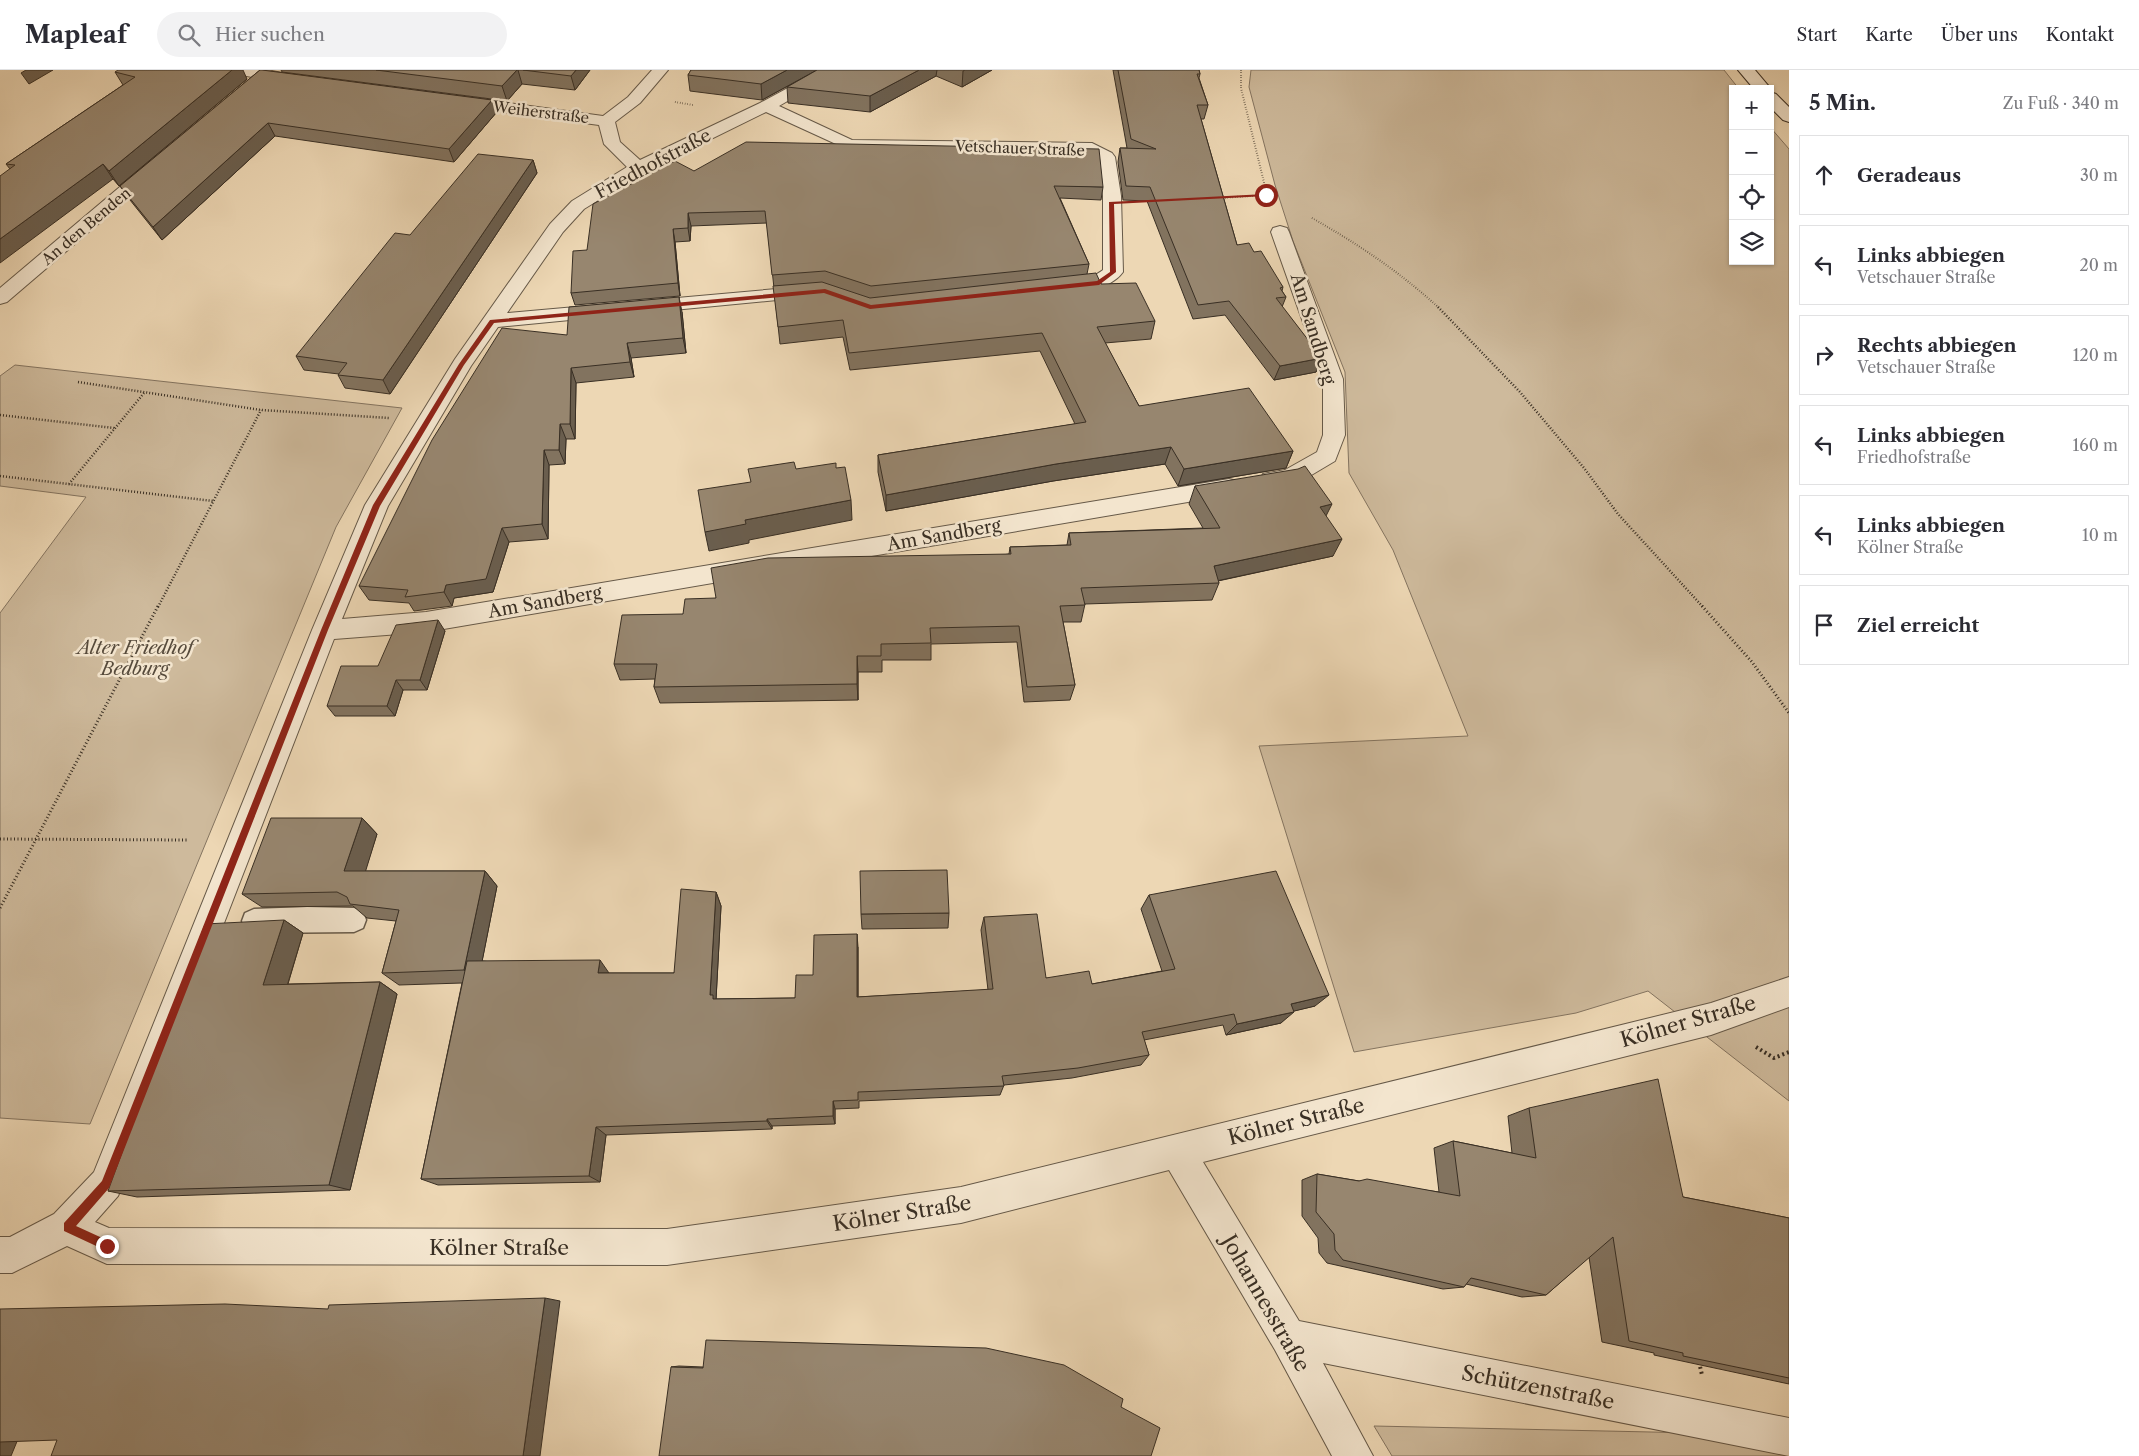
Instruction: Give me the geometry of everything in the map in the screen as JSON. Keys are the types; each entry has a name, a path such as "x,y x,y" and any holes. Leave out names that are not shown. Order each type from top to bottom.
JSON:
{"street":[{"path":"241,70 268,73 312,82"},
{"path":"606,121 634,100 660,70"},
{"name":"Friedhofstraße","path":"67,1227 106,1184 324,630 377,505 426,422 492,321 556,228 578,205 638,168 766,106 833,70"},
{"path":"1746,70 1759,85"},
{"path":"248,88 268,73"},
{"name":"Weiherstraße","path":"439,99 606,121 612,144 638,168"},
{"path":"1774,101 1789,118"},
{"name":"Vetschauer Straße","path":"766,106 849,145 1086,147 1106,157 1112,196 1113,272 1099,283 1042,289"},
{"name":"An den Benden","path":"0,298 165,158"},
{"name":"Am Sandberg","path":"324,630 426,622 1290,477 1327,456 1334,435 1333,378 1280,232"},
{"path":"492,321 825,291"},
{"name":"Kölner Straße","path":"67,1227 107,1246 667,1247 961,1206 1711,1018 1789,992"},
{"name":"Johannesstraße","path":"1177,1151 1288,1337 1353,1456"},
{"path":"0,1255 12,1255 67,1227"},
{"name":"Schützenstraße","path":"1288,1337 1789,1437"}],"lane":[{"path":"208,924 307,918 354,920"}],"path":[{"path":"1241,70 1241,88 1266,195 1280,232"},
{"path":"1218,198 1266,195 1282,203"},
{"path":"1306,215 1330,227 1374,255 1438,307 1534,410 1624,521 1735,643 1789,713"},
{"path":"78,382 261,410 426,422"},
{"path":"69,484 144,392"},
{"path":"0,908 261,410"},
{"path":"0,415 114,428"},
{"path":"0,476 214,501"},
{"path":"0,839 188,840"},
{"path":"1698,1355 1712,1422"}],"green space":[{"path":"1251,70 1724,70 1736,85 1729,85 1729,265 1774,265 1774,132 1789,149 1789,1101 1648,991 1576,1013 1354,1052 1259,746 1468,736 1393,550 1349,473 1345,372 1293,241 1275,185 1249,87"},
{"name":"Alter Friedhof Bedburg","path":"15,365 402,408 336,527 90,1124 0,1118 0,613 86,497 0,486 0,376"},
{"path":"1374,1426 1789,1435 1789,1456 1392,1456"}],"building":[{"path":"118,70 232,70 109,171 103,164 0,239 0,176 15,165 6,164 135,77 115,72"},
{"path":"260,70 492,100 449,149 268,123 153,227 120,186"},
{"path":"376,70 517,70 502,86"},
{"path":"523,70 576,70 571,76"},
{"path":"691,70 787,70 761,84 688,75"},
{"path":"817,70 919,70 870,96 787,87"},
{"path":"1118,70 1199,70 1200,74 1197,74 1208,105 1197,105 1237,245 1249,243 1254,252 1261,251 1283,287 1280,288 1286,297 1276,298 1322,358 1280,366 1229,301 1198,305 1150,187 1126,186 1120,148 1156,149 1131,139"},
{"path":"746,142 1099,149 1103,187 1054,186 1089,264 871,286 825,271 772,275 765,211 688,213 688,228 673,229 678,283 571,293 573,251 587,250 593,204 675,161 694,171"},
{"path":"478,154 533,160 383,380 338,375 347,363 296,356 395,233 410,235"},
{"path":"1096,273 1101,284 1136,283 1155,321 1097,327 1139,406 1249,388 1293,451 1184,469 1171,447 1056,464 886,495 878,455 1086,422 1042,333 849,353 843,320 778,327 773,286 822,282 870,298"},
{"path":"679,297 683,338 627,343 630,362 571,368 570,424 560,424 559,450 544,450 542,524 502,528 486,579 446,585 444,592 405,597 408,590 359,586 432,440 502,328 567,335 569,307"},
{"path":"794,462 796,469 836,463 836,468 845,467 851,500 745,520 746,524 705,532 698,490 751,482 748,469"},
{"path":"1305,466 1332,504 1320,507 1342,539 1214,566 1219,583 1081,588 1085,605 1060,606 1075,685 1027,687 1019,626 930,628 931,643 881,644 881,656 857,656 857,684 654,687 657,664 614,664 622,615 683,614 685,599 716,598 711,568 768,558 1011,554 1010,547 1071,545 1069,533 1220,528 1195,486 1298,469"},
{"path":"438,620 420,680 396,680 387,706 327,706 341,666 378,666 396,625"},
{"path":"271,818 362,818 344,871 485,871 464,970 382,973 399,910 350,904 347,897 337,892 242,894"},
{"path":"947,870 949,913 861,914 860,871"},
{"path":"1276,871 1329,995 1291,1004 1294,1012 1237,1024 1234,1014 1142,1032 1149,1055 1078,1068 1002,1076 1004,1086 858,1092 858,1100 833,1101 833,1116 767,1119 767,1121 596,1127 589,1176 421,1179 467,961 600,960 598,973 674,973 681,889 716,892 710,995 713,995 713,999 795,998 796,975 813,975 814,935 857,934 857,997 993,989 984,917 1037,914 1046,978 1089,971 1092,984 1175,969 1149,895"},
{"path":"284,920 263,985 380,982 329,1185 108,1191 205,924"},
{"path":"1658,1079 1683,1197 1789,1218 1789,1378 1683,1356 1683,1353 1629,1341 1613,1237 1546,1295 1471,1278 1464,1287 1343,1260 1335,1250 1334,1234 1316,1212 1317,1174 1359,1181 1367,1179 1460,1196 1453,1141 1536,1158 1529,1108"},
{"path":"545,1298 523,1456 51,1456 57,1440 0,1442 0,1309 225,1304 328,1309 329,1305"},
{"path":"706,1340 986,1348 1064,1365 1123,1399 1121,1407 1160,1428 1151,1456 659,1456 671,1367 703,1368"}],"route":[{"path":"107,1246 67,1227 106,1184 324,630 377,505 462,364 492,321 825,291 870,307 1099,283 1113,272 1111,203 1266,195"}]}
